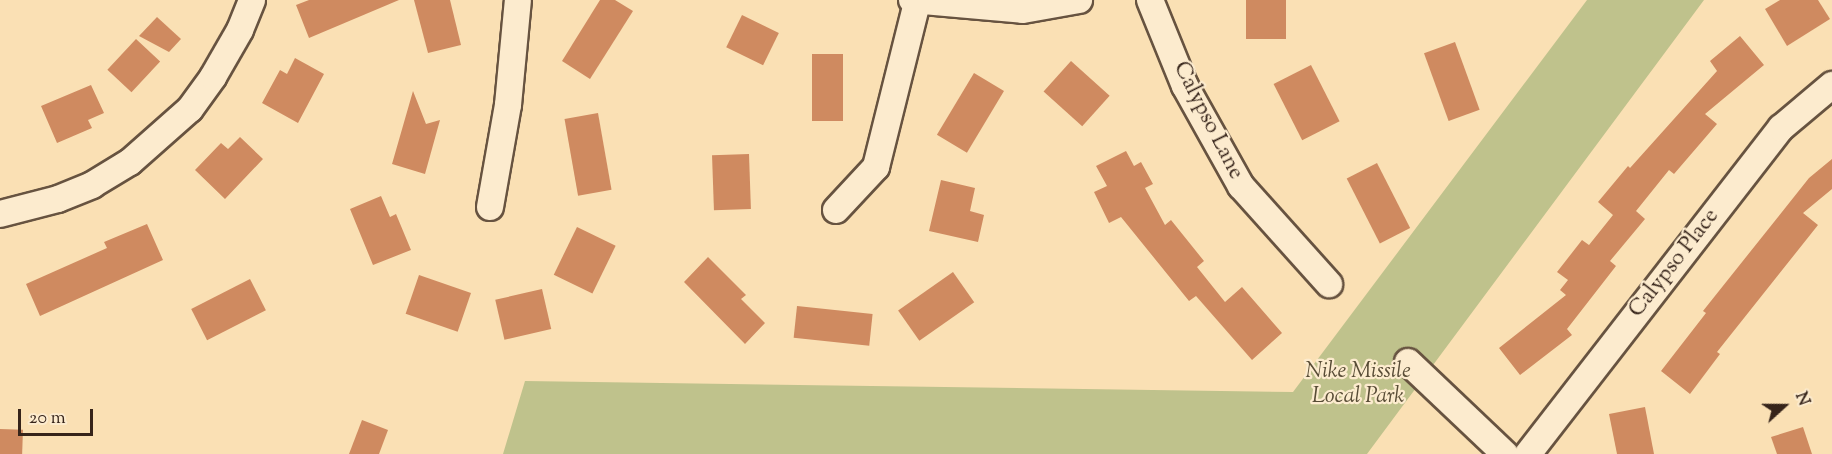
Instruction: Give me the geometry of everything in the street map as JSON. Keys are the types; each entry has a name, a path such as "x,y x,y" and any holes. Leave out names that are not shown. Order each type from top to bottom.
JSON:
{"street":[{"path":"0,214 58,199 92,185 136,157 190,109 213,77 252,0"},
{"path":"490,207 508,105 518,0"},
{"path":"836,210 876,168 914,1 1023,9 1078,0"},
{"name":"Calypso Lane","path":"1150,0 1185,86 1241,186 1329,284"},
{"name":"Calypso Place","path":"1528,454 1781,128 1832,85"},
{"path":"1408,362 1504,454"}],"green space":[{"name":"Nike Missile Local Park","path":"1587,0 1704,0 1367,454 503,454 525,381 1293,392"}],"building":[{"path":"309,0 399,0 309,38 296,5"},
{"path":"414,0 450,0 461,45 428,53"},
{"path":"600,0 615,0 633,11 590,79 562,61"},
{"path":"1246,0 1286,0 1286,39 1246,39"},
{"path":"1780,0 1818,0 1830,19 1787,46 1765,9"},
{"path":"742,15 779,33 763,65 726,47"},
{"path":"157,17 181,39 169,52 139,36"},
{"path":"1740,36 1764,65 1705,114 1717,124 1674,174 1669,170 1636,211 1645,219 1610,261 1616,266 1567,329 1572,335 1520,375 1499,348 1566,295 1560,290 1568,280 1557,272 1582,240 1589,245 1613,215 1598,202 1628,166 1630,168 1717,71 1710,61"},
{"path":"136,39 160,62 131,92 107,70"},
{"path":"1455,42 1480,110 1449,121 1424,53"},
{"path":"812,54 843,54 843,121 812,121"},
{"path":"295,58 324,74 298,123 262,103 280,70 287,74"},
{"path":"1071,61 1110,96 1082,126 1044,91"},
{"path":"1311,65 1340,121 1302,140 1274,84"},
{"path":"974,73 1004,91 967,153 937,135"},
{"path":"91,85 104,113 88,120 92,128 57,143 41,106"},
{"path":"413,91 426,124 440,120 425,174 392,164"},
{"path":"598,113 612,190 578,196 565,119"},
{"path":"240,137 263,159 225,199 195,170 221,143 228,149"},
{"path":"1126,151 1134,166 1141,162 1153,184 1145,188 1165,225 1171,220 1204,261 1197,267 1225,302 1242,287 1282,333 1252,360 1196,296 1189,301 1121,217 1109,223 1094,192 1107,186 1096,166"},
{"path":"749,154 751,209 714,210 712,155"},
{"path":"1832,159 1832,189 1803,213 1818,225 1717,352 1720,354 1690,394 1661,371 1706,313 1703,311 1809,178"},
{"path":"1377,163 1410,228 1380,243 1347,178"},
{"path":"941,180 975,188 970,211 984,215 978,242 929,231"},
{"path":"381,196 390,217 396,214 411,250 373,265 350,209"},
{"path":"147,224 163,260 40,316 26,284 107,248 104,242"},
{"path":"577,227 616,246 592,293 554,275"},
{"path":"708,257 746,295 741,299 765,323 745,344 684,282"},
{"path":"953,272 974,302 919,341 898,310"},
{"path":"419,275 471,293 458,332 406,314"},
{"path":"250,279 266,310 207,340 191,309"},
{"path":"542,289 551,329 504,340 495,300"},
{"path":"797,306 873,314 869,346 794,338"},
{"path":"1645,407 1654,454 1617,454 1609,414"},
{"path":"362,420 388,430 379,454 349,454"},
{"path":"1803,427 1812,454 1777,454 1771,437"},
{"path":"0,429 23,430 22,454 0,454"}]}
